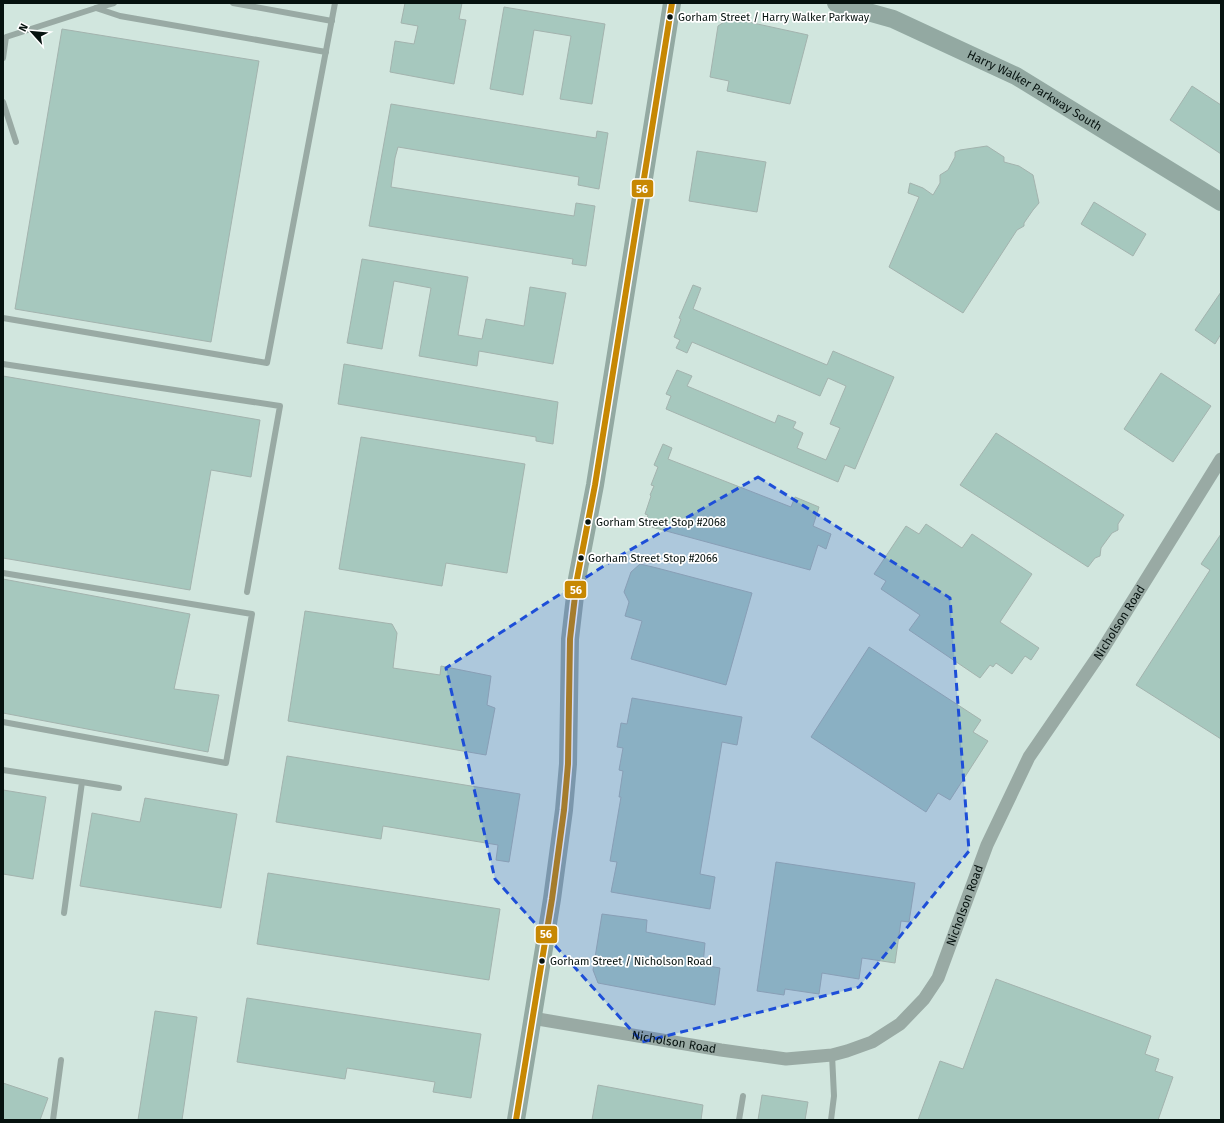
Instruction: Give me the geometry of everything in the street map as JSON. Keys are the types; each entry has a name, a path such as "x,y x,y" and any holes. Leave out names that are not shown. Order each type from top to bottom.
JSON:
{"street":[{"path":"516,1120 552,899 564,810 568,764 570,639 577,578 595,485 672,3"},
{"name":"Harry Walker Parkway South","path":"836,3 893,19 1016,76 1221,202"},
{"name":"Nicholson Road","path":"532,1018 721,1050 786,1059 832,1055 847,1051 872,1042 900,1024 924,1000 938,978 987,845 1029,757 1101,652 1221,459"}],"lane":[{"path":"3,58 6,37 114,3"},
{"path":"233,3 332,21"},
{"path":"3,318 267,363 335,3"},
{"path":"96,8 120,16 326,52"},
{"path":"3,102 16,142"},
{"path":"3,364 280,406 247,592"},
{"path":"3,573 252,614 226,763 3,722"},
{"path":"3,770 119,788"},
{"path":"64,913 82,782"},
{"path":"831,1120 834,1096 832,1055"},
{"path":"54,1120 61,1060"},
{"path":"738,1120 743,1096"}],"highlighted area":[{"path":"758,477 950,598 969,851 859,987 642,1042 495,879 446,668 616,558"}],"building":[{"path":"405,3 462,3 459,19 466,20 454,84 390,72 395,41 414,44 418,26 401,23"},
{"path":"504,7 605,24 592,104 560,99 571,36 534,30 523,95 490,89"},
{"path":"730,18 808,35 790,104 727,91 729,81 710,77 718,26"},
{"path":"62,29 259,61 211,342 15,309"},
{"path":"1192,86 1221,105 1221,154 1170,120"},
{"path":"391,104 596,138 597,131 608,133 599,189 578,185 579,177 398,147 395,158 391,187 574,216 576,203 595,206 586,266 572,264 573,259 369,226"},
{"path":"987,146 1004,157 1004,162 1019,166 1033,175 1039,203 1024,223 1024,226 1017,230 963,313 889,267 919,197 908,193 910,183 923,188 933,195 940,183 940,175 948,170 955,157 955,152"},
{"path":"697,151 766,162 757,212 689,201"},
{"path":"1094,202 1146,234 1133,256 1081,224"},
{"path":"362,259 468,277 458,335 482,339 486,319 524,326 530,287 566,293 553,364 479,351 477,366 419,356 431,288 394,281 382,349 347,343"},
{"path":"693,285 701,288 693,309 827,365 833,351 894,377 855,469 845,465 838,482 666,409 671,396 666,394 677,370 692,376 687,386 775,423 778,415 796,422 793,428 803,433 797,448 826,460 840,428 830,424 846,386 828,378 820,396 692,342 687,353 676,348 680,340 674,337 681,319 679,318"},
{"path":"1221,292 1221,334 1215,344 1195,330"},
{"path":"344,364 558,402 553,444 536,441 536,437 338,404"},
{"path":"1161,373 1211,406 1173,462 1124,429"},
{"path":"3,376 260,420 251,477 211,470 190,590 3,558"},
{"path":"996,433 1124,515 1118,524 1118,530 1112,533 1101,548 1100,556 1095,558 1088,567 960,485"},
{"path":"361,437 525,464 507,573 446,563 442,586 339,569"},
{"path":"663,444 672,448 668,459 791,507 795,497 819,507 813,526 831,534 826,549 818,545 810,570 644,525 648,515 645,514 654,486 651,485 658,467 654,465"},
{"path":"926,524 962,548 972,534 1032,574 1000,622 1039,648 1031,660 1025,656 1012,674 996,663 993,667 990,665 980,678 909,630 920,615 881,589 886,581 874,574 906,526 919,534"},
{"path":"1221,534 1221,739 1136,685 1210,570 1201,564"},
{"path":"640,564 752,593 726,685 631,659 642,621 625,616 629,602 624,592 631,572"},
{"path":"3,579 190,614 174,689 219,695 208,752 3,713"},
{"path":"305,611 392,624 397,633 393,668 440,675 441,666 491,676 487,705 495,708 486,755 288,721"},
{"path":"869,647 981,720 973,732 988,741 950,800 938,793 926,812 811,737"},
{"path":"632,698 742,717 737,745 722,742 700,874 715,877 710,909 611,892 617,862 610,861 621,797 619,797 623,771 619,770 623,748 617,747 621,723 627,724"},
{"path":"287,756 520,794 509,862 496,860 498,845 383,826 381,839 276,822"},
{"path":"3,790 46,797 33,879 3,874"},
{"path":"145,798 237,814 221,908 80,886 92,813 140,822"},
{"path":"776,862 915,883 909,922 901,921 895,963 862,958 859,979 822,973 819,994 785,989 784,995 757,991"},
{"path":"268,873 500,909 489,980 257,944"},
{"path":"602,914 647,920 646,932 705,943 703,965 720,968 715,1005 598,983 593,970"},
{"path":"996,979 1151,1036 1145,1054 1159,1059 1155,1071 1173,1077 1158,1120 918,1120 940,1061 963,1069"},
{"path":"247,998 481,1034 471,1098 433,1092 435,1082 347,1068 345,1079 237,1062"},
{"path":"155,1011 197,1017 182,1120 138,1120"},
{"path":"3,1083 48,1098 40,1120 3,1120"},
{"path":"598,1085 703,1105 701,1120 592,1120"},
{"path":"762,1095 808,1102 805,1120 758,1120"}],"transit line":[{"name":"56","path":"516,1120 552,899 564,810 568,764 570,639 577,579 595,485 672,3"}],"place":[{"name":"Gorham Street / Harry Walker Parkway","path":"670,17"},
{"name":"Gorham Street Stop #2068","path":"588,522"},
{"name":"Gorham Street Stop #2066","path":"581,558"},
{"name":"Gorham Street / Nicholson Road","path":"542,961"}]}
